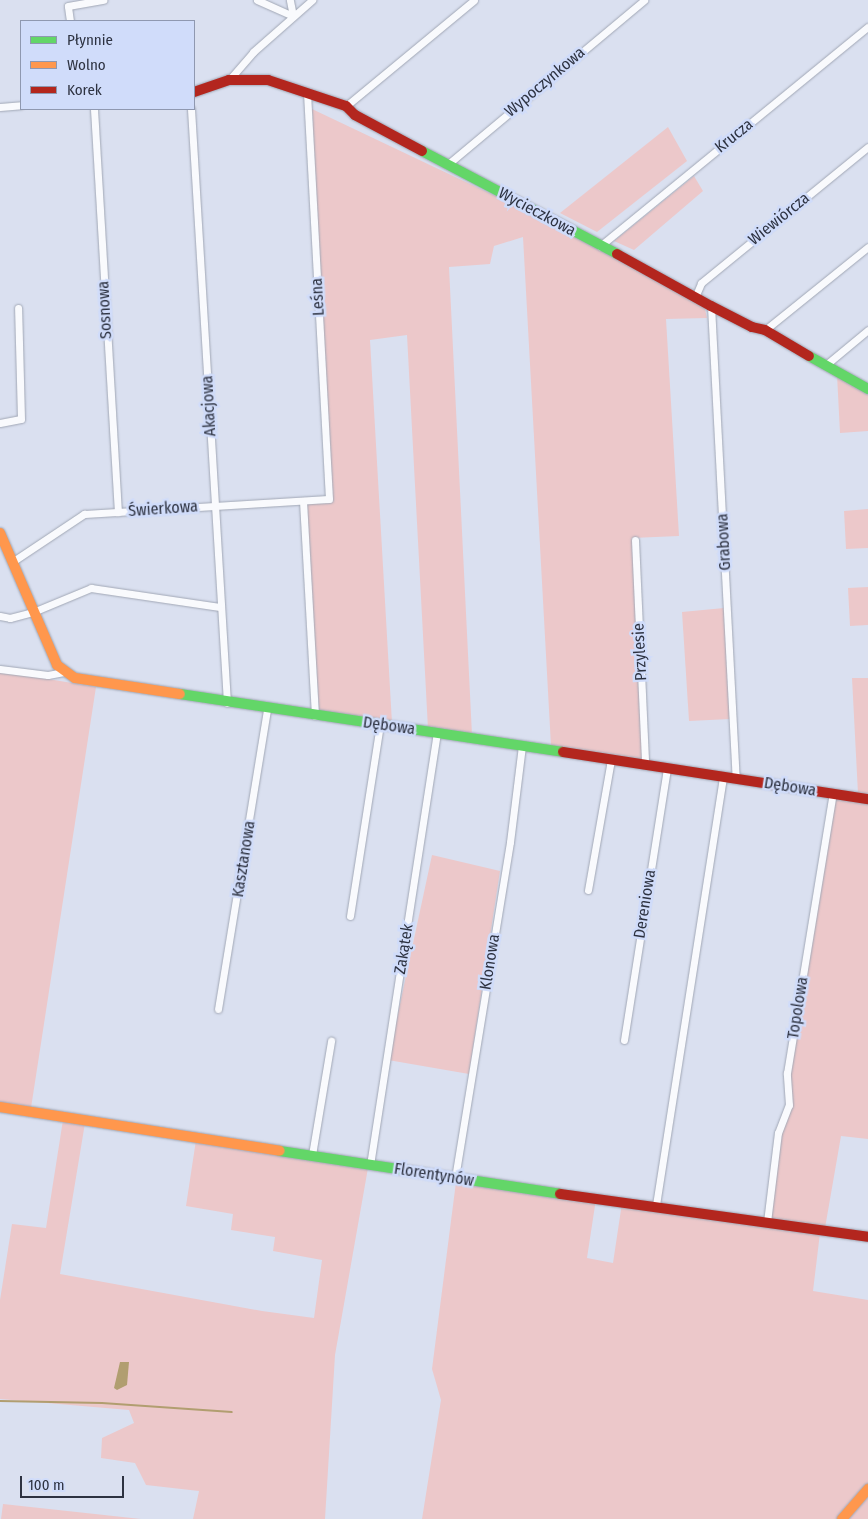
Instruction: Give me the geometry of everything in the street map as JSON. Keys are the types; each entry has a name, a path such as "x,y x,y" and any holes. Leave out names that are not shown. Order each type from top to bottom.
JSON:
{"street":[{"path":"70,20 68,6 103,0"},
{"path":"257,0 293,16"},
{"path":"290,0 293,16"},
{"path":"229,80 293,16 312,0"},
{"path":"346,106 474,0"},
{"name":"Wypoczynkowa","path":"447,165 644,0"},
{"name":"Krucza","path":"600,246 868,27"},
{"name":"Wycieczkowa","path":"195,92 229,80 268,80 307,95 346,106 355,115 447,165 696,295 710,306 752,328 765,330 795,351 827,364 868,389"},
{"name":"Leśna","path":"307,95 329,499"},
{"path":"0,107 20,105"},
{"name":"Sosnowa","path":"94,110 118,512"},
{"name":"Akacjowa","path":"191,110 227,703"},
{"name":"Wiewiórcza","path":"696,295 701,283 868,147"},
{"path":"765,330 868,247"},
{"name":"Grabowa","path":"710,306 736,778"},
{"path":"0,424 21,419 18,308"},
{"path":"827,364 868,330"},
{"name":"Świerkowa","path":"12,562 84,514 329,499"},
{"path":"303,501 315,716"},
{"path":"0,533 33,612 64,672 48,675 0,669"},
{"name":"Przylesie","path":"635,540 645,764"},
{"path":"0,616 10,618 33,612 92,588 220,607"},
{"name":"Dębowa","path":"64,672 93,683 667,767 868,799"},
{"name":"Kasztanowa","path":"218,1009 267,709"},
{"path":"350,916 380,725"},
{"name":"Zakątek","path":"370,1165 437,733"},
{"name":"Klonowa","path":"454,1178 508,851 522,746"},
{"path":"588,890 611,759"},
{"name":"Dereniowa","path":"624,1040 667,767"},
{"path":"656,1206 723,776"},
{"name":"Topolowa","path":"767,1222 778,1133 789,1105 787,1073 833,793"},
{"path":"312,1155 331,1041"},
{"name":"Florentynów","path":"0,1108 454,1178 868,1237"},
{"path":"842,1519 868,1489"}],"shaded area":[{"path":"312,109 552,223 664,281 704,305 707,318 666,319 679,536 632,538 642,730 643,758 640,760 551,746 523,237 494,246 490,264 449,267 472,735 428,729 407,335 370,340 392,723 322,713 319,709 305,502 331,500"},
{"path":"668,127 687,161 597,232 560,213"},
{"path":"694,176 703,191 634,250 614,241"},
{"path":"837,375 868,395 868,431 840,433"},
{"path":"868,509 868,548 846,549 844,511"},
{"path":"868,587 868,625 850,626 848,588"},
{"path":"724,608 730,719 689,721 682,612"},
{"path":"0,671 96,687 31,1108 0,1103"},
{"path":"852,678 868,678 868,795 858,794"},
{"path":"833,796 868,802 868,1139 841,1136 825,1228 770,1219 781,1133 791,1105 790,1072"},
{"path":"432,855 500,871 469,1074 388,1060"},
{"path":"63,1120 85,1123 60,1274 262,1311 314,1318 322,1260 273,1251 275,1237 231,1230 233,1214 186,1206 196,1140 368,1168 335,1355 325,1519 193,1519 199,1491 146,1485 135,1463 101,1458 102,1438 134,1423 129,1410 0,1399 0,1300 12,1224 46,1228"},
{"path":"456,1182 596,1199 587,1258 613,1263 622,1203 820,1233 813,1291 868,1300 868,1519 422,1519 441,1400 432,1369"},
{"path":"120,1362 129,1362 127,1385 117,1390 114,1388"},
{"path":"3,1504 141,1519 1,1519"}],"waterway":[{"path":"0,1401 102,1403 232,1412"}],"traffic: fast":[{"path":"422,151 617,254"},
{"path":"809,356 868,389"},
{"path":"180,694 563,752"},
{"path":"280,1151 560,1194"}],"traffic: slow":[{"path":"0,533 57,665 75,678 180,694"},
{"path":"0,1107 280,1151"},
{"path":"842,1519 868,1489"}],"traffic: jam":[{"path":"195,92 229,80 268,80 346,106 355,115 422,151"},
{"path":"617,254 711,306 752,327 765,330 809,356"},
{"path":"563,752 868,799"},
{"path":"560,1194 868,1237"}]}
